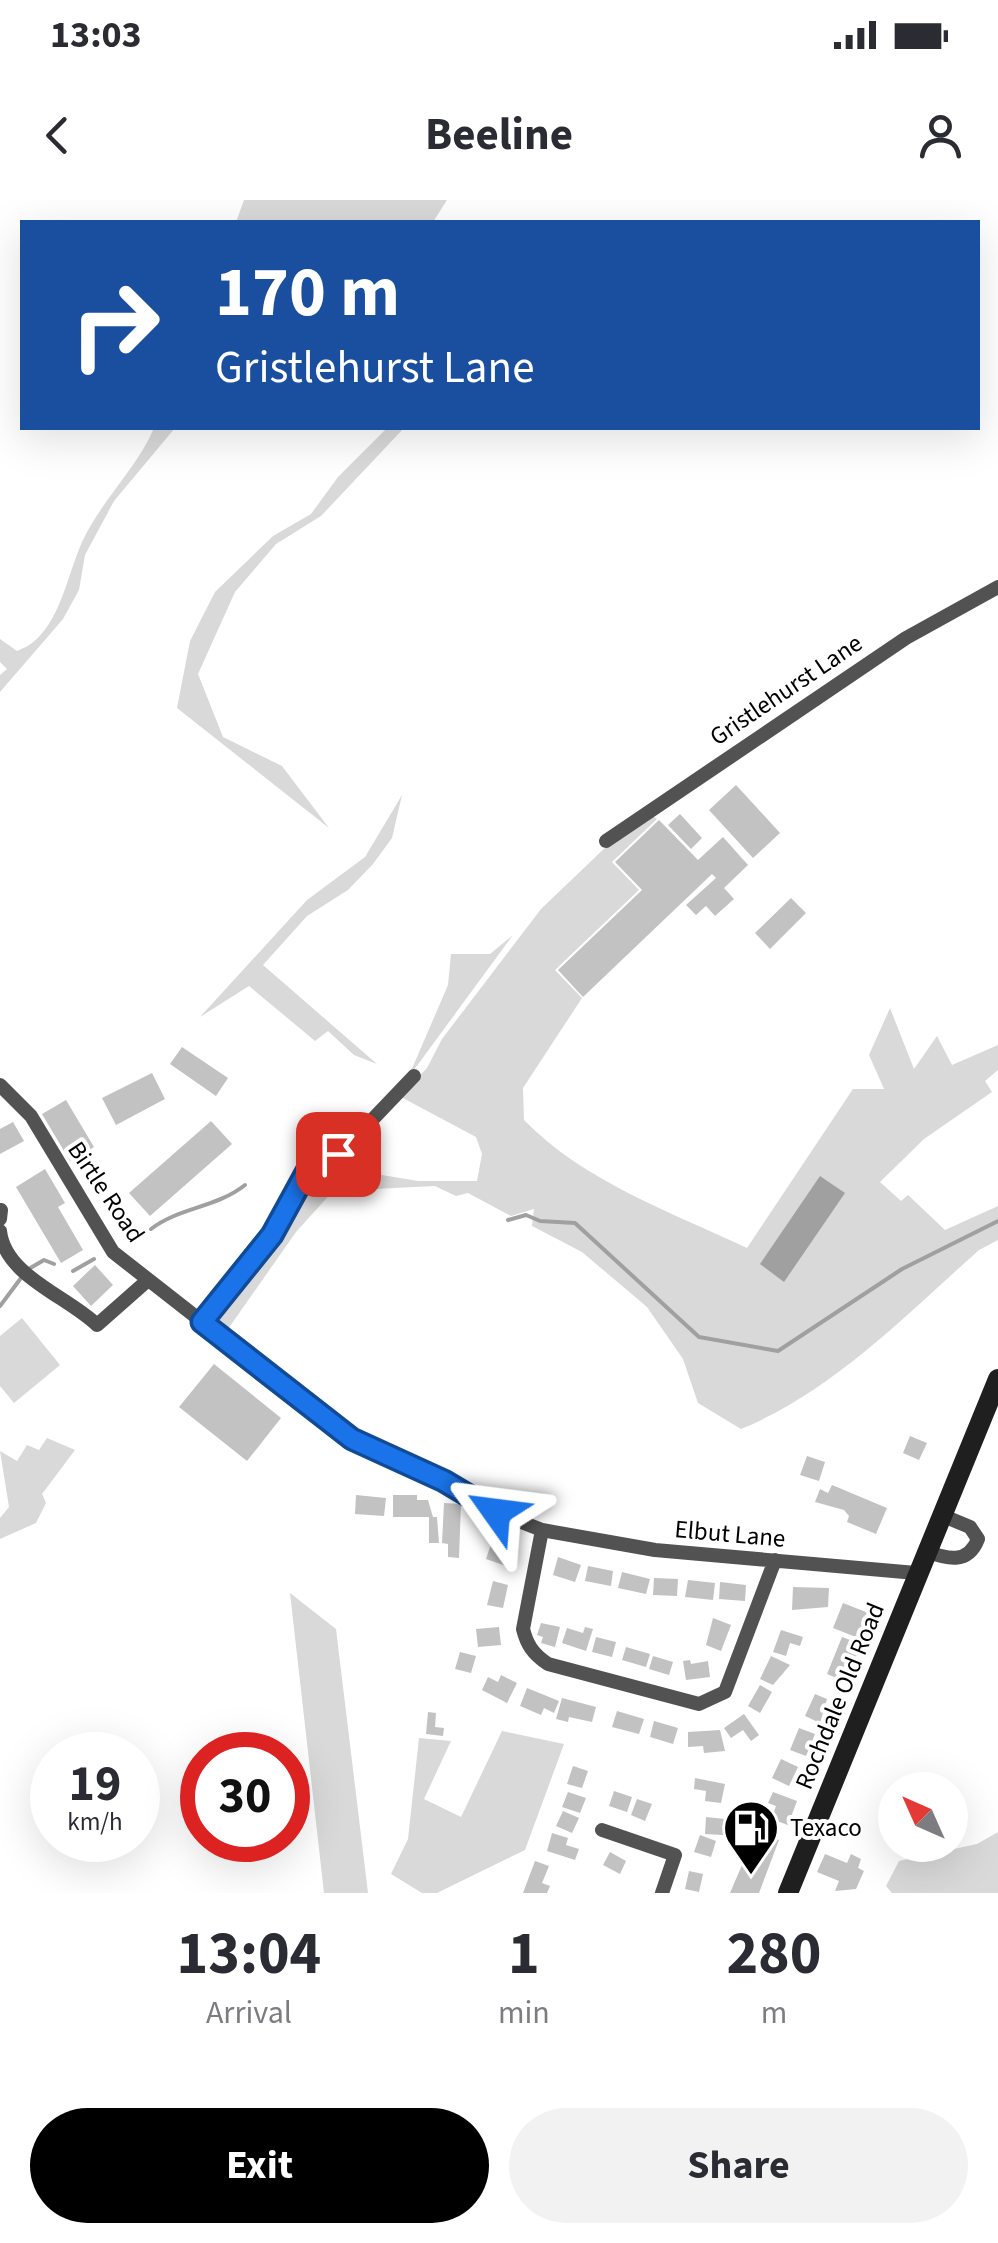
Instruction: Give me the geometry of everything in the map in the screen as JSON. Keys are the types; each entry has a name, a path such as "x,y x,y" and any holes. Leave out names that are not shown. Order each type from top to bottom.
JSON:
{"main road":[{"name":"Rochdale Old Road","path":"788,1893 998,1378"}],"street":[{"name":"Gristlehurst Lane","path":"606,841 906,638 998,588"},
{"path":"202,1322 272,1235 312,1162 329,1164 414,1076"},
{"name":"Birtle Road","path":"0,1085 31,1116 113,1252 352,1439 444,1481 496,1512 542,1530"},
{"path":"0,1210 0,1220"},
{"path":"0,1231 8,1256 18,1268 97,1324 148,1280"},
{"path":"925,1551 963,1558 976,1546 970,1527 942,1515"},
{"path":"542,1530 524,1628 527,1644 537,1657 548,1664 699,1704 724,1692 776,1560"},
{"name":"Elbut Lane","path":"542,1530 654,1550 916,1573"},
{"path":"602,1830 675,1854 662,1893"}],"shaded area":[{"path":"244,200 447,200 434,220 237,220"},
{"path":"153,430 173,430 114,501 85,555 79,590 63,619 0,692 0,675 7,669 0,662 0,639 17,651 43,633 91,525"},
{"path":"385,430 402,430 321,516 276,544 235,592 198,674 223,737 282,766 329,828 177,708 190,641 215,592 273,536 311,514 338,477"},
{"path":"402,795 392,838 373,864 348,890 307,916 263,965 377,1064 354,1055 328,1031 315,1041 249,986 200,1017 307,900 365,857"},
{"path":"652,815 657,819 612,862 639,890 555,970 582,998 523,1088 524,1120 547,1142 600,1178 747,1248 853,1089 884,1089 869,1055 890,1008 914,1069 937,1036 952,1065 998,1045 998,1070 985,1081 992,1092 924,1139 880,1182 901,1201 908,1195 945,1230 998,1206 998,1240 979,1250 837,1373 741,1429 698,1403 683,1359 647,1307 582,1252 532,1226 534,1209 511,1216 468,1193 456,1196 435,1186 333,1191 296,1232 228,1329 218,1321 298,1205 316,1169 342,1176 346,1169 418,1181 477,1181 482,1154 476,1137 399,1096 427,1068 442,1039 541,909 609,844"},
{"path":"513,935 408,1078 448,985 451,954 490,954"},
{"path":"820,1176 845,1193 784,1282 760,1264"},
{"path":"22,1318 60,1365 14,1403 0,1386 0,1336"},
{"path":"47,1438 75,1450 42,1494 46,1503 36,1523 0,1539 0,1518 9,1507 0,1451 17,1461 27,1445 39,1450"},
{"path":"290,1593 336,1629 368,1893 324,1893 310,1769 310,1732 306,1732"},
{"path":"502,1731 564,1744 525,1850 437,1893 422,1893 391,1874 408,1839 419,1738 451,1741 424,1799 461,1817"},
{"path":"998,1832 998,1893 892,1893 886,1886 898,1862 968,1862 968,1846"}],"building":[{"path":"736,785 780,833 753,858 709,810"},
{"path":"680,814 702,838 691,849 668,825"},
{"path":"659,820 698,860 723,837 748,865 724,888 734,899 715,916 706,906 696,915 686,905 716,878 712,874 583,997 558,970 642,890 615,862"},
{"path":"791,898 806,913 770,949 755,933"},
{"path":"182,1047 228,1078 216,1096 170,1064"},
{"path":"152,1073 165,1099 116,1125 102,1098"},
{"path":"66,1100 94,1147 70,1161 42,1114"},
{"path":"211,1121 232,1144 150,1216 129,1193"},
{"path":"13,1122 24,1141 0,1154 0,1129"},
{"path":"45,1169 65,1203 58,1207 83,1250 61,1263 16,1187"},
{"path":"95,1265 113,1285 91,1306 73,1286"},
{"path":"214,1364 281,1418 247,1461 179,1407"},
{"path":"910,1436 927,1443 919,1460 903,1453"},
{"path":"807,1456 825,1462 819,1481 800,1475"},
{"path":"832,1485 887,1508 876,1534 847,1522 849,1516 844,1510 815,1502 820,1489 828,1493"},
{"path":"356,1495 386,1498 384,1516 355,1514"},
{"path":"393,1495 417,1495 417,1500 428,1500 433,1517 437,1517 439,1543 429,1543 429,1517 393,1517"},
{"path":"444,1503 461,1504 459,1558 448,1557 448,1544 442,1543"},
{"path":"492,1541 515,1549 509,1567 486,1559"},
{"path":"558,1557 581,1565 575,1582 553,1575"},
{"path":"588,1566 613,1571 611,1586 585,1581"},
{"path":"622,1572 650,1579 646,1594 618,1588"},
{"path":"654,1578 678,1579 677,1596 653,1595"},
{"path":"688,1580 715,1583 713,1600 685,1597"},
{"path":"493,1581 508,1585 503,1608 487,1605"},
{"path":"720,1582 746,1585 745,1601 719,1599"},
{"path":"793,1587 829,1588 828,1607 792,1610"},
{"path":"843,1603 871,1614 861,1639 833,1628"},
{"path":"713,1618 731,1625 721,1651 706,1645"},
{"path":"541,1623 560,1627 555,1647 541,1643 543,1637 537,1635"},
{"path":"499,1627 501,1645 478,1647 476,1629"},
{"path":"585,1627 593,1629 586,1651 562,1643 567,1628 583,1633"},
{"path":"781,1630 803,1637 800,1646 790,1643 786,1656 773,1652"},
{"path":"596,1637 616,1642 612,1657 592,1652"},
{"path":"842,1637 861,1644 846,1682 827,1674"},
{"path":"626,1647 650,1654 646,1667 622,1660"},
{"path":"460,1652 476,1656 471,1673 455,1669"},
{"path":"653,1656 673,1662 669,1675 649,1669"},
{"path":"771,1656 790,1665 773,1685 760,1679"},
{"path":"690,1660 691,1664 708,1661 710,1677 686,1680 683,1661"},
{"path":"501,1675 517,1683 507,1703 482,1690 488,1677 498,1682"},
{"path":"760,1685 772,1692 760,1713 748,1706"},
{"path":"527,1688 559,1701 554,1713 544,1708 541,1715 520,1706"},
{"path":"815,1694 827,1699 820,1723 805,1716"},
{"path":"562,1698 596,1707 592,1722 569,1717 568,1722 556,1719"},
{"path":"617,1711 644,1719 639,1734 612,1727"},
{"path":"428,1712 436,1713 435,1727 444,1728 443,1736 426,1734"},
{"path":"744,1714 759,1735 751,1741 743,1730 731,1738 724,1728"},
{"path":"654,1721 678,1728 673,1744 650,1737"},
{"path":"799,1728 815,1734 806,1756 790,1750"},
{"path":"720,1730 725,1751 704,1753 703,1746 688,1747 688,1732"},
{"path":"781,1759 798,1767 789,1786 772,1778"},
{"path":"573,1766 588,1771 582,1788 567,1784"},
{"path":"695,1778 725,1784 721,1803 705,1801 706,1791 694,1789"},
{"path":"614,1791 632,1797 627,1812 609,1806"},
{"path":"568,1792 586,1798 580,1813 562,1807"},
{"path":"773,1792 797,1801 788,1825 771,1819 776,1806 768,1803"},
{"path":"637,1799 652,1804 645,1821 631,1815"},
{"path":"563,1811 579,1818 572,1833 556,1826"},
{"path":"706,1817 725,1819 723,1835 705,1834"},
{"path":"757,1830 779,1840 759,1893 730,1893"},
{"path":"552,1833 568,1838 566,1845 579,1849 575,1860 547,1851"},
{"path":"700,1835 716,1841 711,1857 694,1852"},
{"path":"610,1852 626,1861 620,1874 603,1865"},
{"path":"825,1854 847,1863 851,1854 861,1859 858,1868 864,1871 856,1889 835,1891 839,1881 817,1872"},
{"path":"535,1861 549,1866 542,1883 550,1886 547,1893 523,1893"},
{"path":"689,1871 703,1874 699,1892 685,1889"}],"waterway":[{"path":"311,1176 344,1181"},
{"path":"151,1229 245,1185"},
{"path":"508,1220 526,1215 540,1221 575,1223 699,1337 778,1351 902,1269 998,1221"},
{"path":"73,1271 94,1259"},
{"path":"27,1270 44,1260 54,1264"},
{"path":"0,1306 21,1278"}],"place":[{"name":"Texaco","path":"751,1877"}],"route":[{"path":"338,1154 329,1164 312,1162 272,1235 202,1322 352,1439 444,1481 496,1512"}]}
